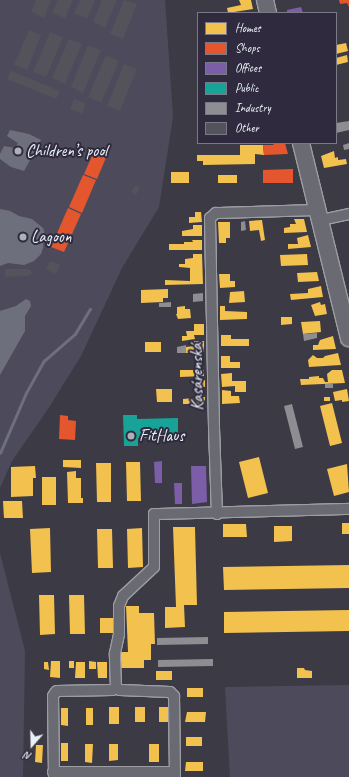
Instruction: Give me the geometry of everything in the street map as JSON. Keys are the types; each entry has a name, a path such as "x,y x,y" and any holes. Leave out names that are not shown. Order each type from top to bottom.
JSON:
{"main road":[{"path":"265,0 268,12"},
{"path":"301,144 320,215 349,338"}],"street":[{"name":"Kasárenská","path":"217,514 210,218 216,213 320,215"},
{"path":"320,215 349,214"},
{"path":"116,688 115,653 119,634 119,606 123,596 154,567 154,514 217,514 349,509"},
{"path":"116,688 120,690 170,692 174,696 175,775 54,774 53,696 57,690 112,690 116,688"}],"shaded area":[{"path":"0,0 165,0 173,117 159,207 122,268 81,356 48,409 12,461 0,488"},
{"name":"Children’s pool","path":"10,130 29,134 41,140 24,171 11,167 0,159 0,154 4,146 15,148 18,143 7,136"},
{"name":"Lagoon","path":"0,209 32,219 43,228 46,237 44,238 43,248 41,254 34,261 24,265 8,263 0,266"},
{"path":"26,299 30,301 31,306 25,316 25,331 0,375 0,311 16,306"},
{"path":"0,553 25,651 23,777 0,777"},
{"path":"349,685 349,777 230,777 225,687"}],"building: Homes":[{"path":"239,0 251,0 253,9 228,12 227,8 241,5"},
{"path":"346,43 348,51 337,54 337,45"},
{"path":"347,55 348,62 337,65 337,58"},
{"path":"240,145 263,145 264,155 255,154 255,164 203,165 203,161 197,161 197,155 240,155"},
{"path":"334,151 335,158 338,157 338,160 346,159 347,164 324,168 321,156"},
{"path":"171,172 189,172 189,183 171,183"},
{"path":"218,175 237,175 237,183 218,183"},
{"path":"195,212 201,212 202,222 189,223 189,217 195,217"},
{"path":"294,219 304,219 307,232 284,233 284,228 290,227 290,224 296,224"},
{"path":"262,220 265,240 261,241 259,230 250,231 249,221"},
{"path":"218,222 230,222 230,238 226,238 226,243 219,243"},
{"path":"193,225 202,225 202,236 182,236 182,231 193,229"},
{"path":"308,235 311,247 288,249 288,244 298,244 297,238"},
{"path":"192,240 202,240 202,250 169,250 169,244 184,244 184,242 193,242"},
{"path":"193,254 202,254 203,284 165,285 165,280 190,281 190,268 179,267 179,264 185,264 185,259 193,258"},
{"path":"307,254 308,265 281,266 280,255"},
{"path":"317,272 319,281 298,282 297,273"},
{"path":"219,274 230,274 230,281 235,281 235,287 220,288"},
{"path":"321,286 323,297 291,300 290,294 308,293 308,289"},
{"path":"168,289 168,298 163,298 163,302 141,303 141,290"},
{"path":"244,291 245,302 229,303 230,292"},
{"path":"320,302 321,305 325,304 327,314 315,316 311,305"},
{"path":"185,306 185,309 190,309 191,318 178,319 176,314 177,307"},
{"path":"220,306 225,306 225,311 247,312 247,319 220,320"},
{"path":"281,317 292,317 292,324 281,325"},
{"path":"320,321 321,332 303,334 301,322"},
{"path":"194,324 204,324 204,335 194,335 195,339 182,341 182,336 187,336 186,331 194,331"},
{"path":"221,335 231,335 231,339 249,339 249,346 221,346"},
{"path":"333,336 336,349 313,350 313,345 318,345 320,340"},
{"path":"194,341 204,341 204,352 186,353 186,347 194,346"},
{"path":"145,342 161,342 161,352 145,352"},
{"path":"338,353 341,365 309,367 308,360 313,355 317,358 323,358 325,356"},
{"path":"221,356 230,356 230,362 240,362 240,368 221,368"},
{"path":"180,370 204,370 204,376 180,377"},
{"path":"332,370 342,370 345,383 301,385 300,379 309,379 309,377 319,376 319,378 323,378 325,382 328,382 327,374"},
{"path":"232,373 232,381 246,381 246,392 235,392 235,386 222,387 221,374"},
{"path":"198,380 205,380 205,387 198,387"},
{"path":"156,389 172,389 172,402 157,402"},
{"path":"347,389 349,401 335,401 333,392"},
{"path":"222,390 231,391 231,396 239,396 240,403 222,404"},
{"path":"205,397 205,404 183,404 183,399"},
{"path":"324,397 330,397 330,401 324,401"},
{"path":"332,403 342,443 330,446 320,406"},
{"path":"259,457 268,493 248,498 239,462"},
{"path":"63,460 81,460 81,468 63,467"},
{"path":"126,462 140,462 141,501 127,501"},
{"path":"96,463 111,463 111,502 97,502"},
{"path":"347,464 349,492 334,496 327,469"},
{"path":"35,466 36,478 33,478 33,496 11,497 11,467"},
{"path":"76,471 76,478 81,478 81,498 83,498 83,503 68,503 67,472"},
{"path":"42,477 56,477 56,505 42,505"},
{"path":"3,501 22,501 23,518 4,518"},
{"path":"342,523 349,523 349,534 342,534"},
{"path":"223,524 246,524 247,537 223,537"},
{"path":"274,526 292,526 292,541 274,542"},
{"path":"173,527 195,527 197,605 184,605 185,627 165,628 165,607 176,607"},
{"path":"50,528 51,572 32,573 30,529"},
{"path":"142,528 143,567 128,568 127,529"},
{"path":"97,529 112,529 113,568 98,568"},
{"path":"349,565 349,588 224,590 223,567"},
{"path":"39,595 54,595 55,634 40,635"},
{"path":"69,595 84,595 85,634 70,634"},
{"path":"126,606 139,606 139,613 154,613 155,644 151,644 151,660 144,660 144,668 120,668 120,652 128,652"},
{"path":"349,610 349,631 224,633 224,612"},
{"path":"100,618 114,618 115,633 100,633"},
{"path":"51,661 60,661 60,678 50,677"},
{"path":"69,661 74,661 74,668 69,668"},
{"path":"89,661 96,662 96,669 89,669"},
{"path":"44,662 48,662 49,670 44,669"},
{"path":"76,662 85,662 85,678 75,678"},
{"path":"97,662 107,662 107,678 98,678"},
{"path":"297,668 304,668 305,670 312,671 312,678 297,678"},
{"path":"156,671 172,671 172,680 156,680"},
{"path":"187,688 203,688 203,697 187,697"},
{"path":"109,707 119,707 119,724 109,724"},
{"path":"135,707 145,707 145,722 135,722"},
{"path":"159,707 169,707 169,722 159,722"},
{"path":"61,708 68,708 68,726 61,725"},
{"path":"86,708 93,708 93,725 86,725"},
{"path":"187,712 206,712 205,722 185,722"},
{"path":"186,737 202,737 202,746 186,746"},
{"path":"61,743 68,743 68,761 61,761"},
{"path":"85,744 93,744 92,763 85,762"},
{"path":"109,744 118,744 118,760 109,761"},
{"path":"149,744 159,744 159,762 149,762"},
{"path":"36,745 43,745 42,763 35,762"},
{"path":"186,762 203,762 203,771 185,771"}],"building: Shops":[{"path":"339,0 349,0 349,7 347,3 340,4"},
{"path":"285,144 288,154 264,155 263,145"},
{"path":"96,147 108,153 97,179 84,174"},
{"path":"293,169 293,183 263,183 263,170"},
{"path":"83,175 96,180 82,213 69,207"},
{"path":"68,208 81,214 64,252 51,247"},
{"path":"60,415 68,416 68,420 76,421 75,440 59,439"}],"building: Offices":[{"path":"301,7 303,12 287,12 287,10"},
{"path":"162,461 162,483 155,483 154,462"},
{"path":"191,466 206,466 207,502 192,504"},
{"path":"174,483 182,483 182,504 175,504"}],"building: Public":[{"path":"123,415 137,415 137,419 178,418 178,438 138,438 138,446 124,446"}],"building: Industry":[{"path":"349,121 349,130 337,133 337,123"},
{"path":"349,143 349,149 344,150 343,145"},
{"path":"245,221 246,230 241,231 241,222"},
{"path":"203,293 203,301 193,302 193,294"},
{"path":"171,302 171,307 159,307 159,303"},
{"path":"317,333 317,338 304,341 303,334"},
{"path":"186,345 186,353 177,353 177,347"},
{"path":"325,384 333,384 333,388 325,388"},
{"path":"292,404 303,447 295,449 284,406"},
{"path":"208,637 208,644 157,645 157,638"},
{"path":"213,659 213,666 158,667 158,660"}],"building: Other":[{"path":"36,0 51,0 44,18 31,12"},
{"path":"58,0 73,0 65,18 52,13"},
{"path":"80,0 95,0 87,19 74,13"},
{"path":"102,0 117,0 105,28 93,22"},
{"path":"124,0 137,4 123,39 110,34"},
{"path":"29,30 41,35 27,70 14,65"},
{"path":"50,32 63,38 46,77 33,72"},
{"path":"69,39 82,44 65,84 52,78"},
{"path":"88,45 101,50 83,93 71,87"},
{"path":"106,55 119,61 101,103 88,97"},
{"path":"124,64 137,69 120,111 107,106"},
{"path":"11,71 60,91 56,99 7,79"},
{"path":"74,99 86,103 82,114 70,109"},
{"path":"135,185 140,187 136,195 131,192"},
{"path":"50,261 60,265 56,274 46,269"},
{"path":"5,269 28,269 33,273 28,276 5,277"}],"waterway":[{"path":"0,453 26,393 44,361 75,334 90,309"}],"place":[{"name":"Children’s pool","path":"18,151"},
{"name":"Lagoon","path":"23,237"},
{"name":"FitHaus","path":"131,436"}]}
